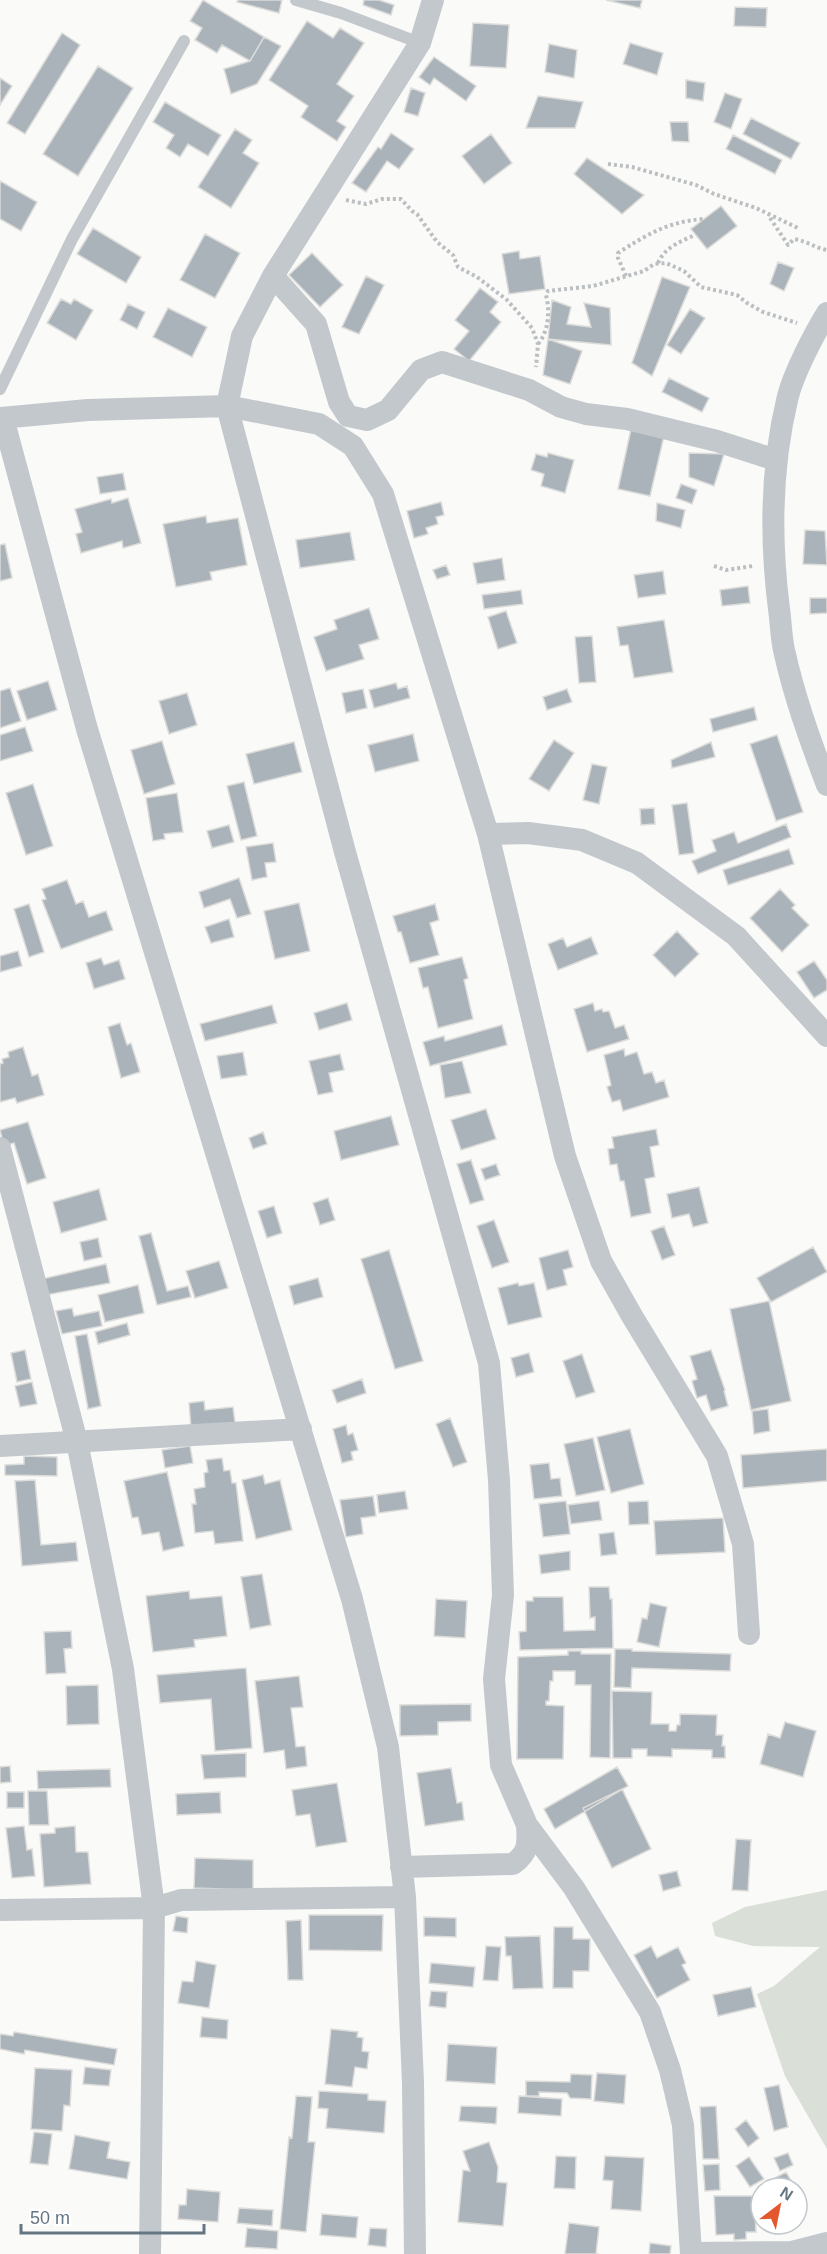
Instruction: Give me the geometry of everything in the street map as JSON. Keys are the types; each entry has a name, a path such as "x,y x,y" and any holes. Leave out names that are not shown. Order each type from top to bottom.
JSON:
{"street":[{"path":"433,0 420,43 325,197 273,276 242,336 226,406 345,852 489,1364 499,1480 503,1595 495,1679 501,1765 527,1825 574,1888 650,2012 670,2070 683,2125 692,2254 792,2252 827,2243"},
{"path":"273,276 316,324 339,402 348,416 367,420 388,410 421,370 442,362 529,390 561,407 577,412 627,418 717,441 776,460"},
{"path":"822,322 789,394 776,460 774,562 784,648 804,724 827,785"},
{"path":"415,2254 413,2083 405,1897 388,1747 352,1599 87,729 1,413 226,406 319,424 352,446 383,494 488,834 565,1156 601,1261 717,1456 743,1544 748,1634"},
{"path":"488,834 528,833 582,840 637,863 736,936 827,1036"},
{"path":"0,1148 77,1442 123,1669 154,1908 150,2254"},
{"path":"0,1446 301,1429"},
{"path":"401,1867 513,1864 524,1856 528,1841 527,1825"},
{"path":"0,1910 154,1908 181,1900 405,1897"}],"lane":[{"path":"296,0 341,13 420,43"},
{"path":"0,389 72,239 184,41"}],"path":[{"path":"608,164 632,167 696,185 800,229"},
{"path":"325,197 366,204 382,199 401,199 417,213 437,242 453,255 458,267 477,277 507,300 532,328 538,344 534,377 529,390"},
{"path":"768,215 788,245 794,239 812,244 818,249 827,250"},
{"path":"626,276 618,253 656,230 687,221 704,219"},
{"path":"658,264 662,255 695,235"},
{"path":"538,344 545,336 548,291 593,286 666,262 684,271 701,287 737,295 763,312 822,322"},
{"path":"714,566 726,570 774,562"}],"shaded area":[{"path":"827,1890 827,2149 785,2076 757,1994 774,1986 820,1947 753,1946 715,1936 712,1923 745,1907"}],"building":[{"path":"203,0 264,37 250,61 222,45 217,53 195,40 202,28 190,21"},
{"path":"238,0 282,0 279,13 237,2"},
{"path":"364,0 379,0 394,5 391,15 363,5"},
{"path":"606,0 642,0 640,8"},
{"path":"735,7 767,8 766,27 734,26"},
{"path":"307,21 333,38 340,28 364,43 337,84 354,96 337,121 346,127 337,141 301,117 308,106 269,80"},
{"path":"473,23 509,25 506,68 470,66"},
{"path":"62,33 80,45 25,134 7,123"},
{"path":"264,37 281,46 257,84 231,94 224,69 250,61"},
{"path":"630,43 663,53 657,75 623,64"},
{"path":"549,44 577,50 574,78 545,72"},
{"path":"434,57 476,86 466,101 434,78 430,85 419,77"},
{"path":"98,66 133,88 78,176 43,154"},
{"path":"0,78 12,86 0,105"},
{"path":"686,80 705,83 703,101 686,98"},
{"path":"411,88 425,93 418,116 404,112"},
{"path":"725,93 742,99 731,129 714,122"},
{"path":"538,96 583,102 575,128 526,128"},
{"path":"165,102 221,135 208,156 188,144 180,157 166,148 174,135 153,122"},
{"path":"751,118 800,143 791,159 743,134"},
{"path":"670,122 688,122 689,142 672,141"},
{"path":"235,129 252,140 243,153 259,163 231,208 198,187"},
{"path":"391,133 414,149 399,169 387,161 366,192 352,183 378,147 381,149"},
{"path":"491,134 512,163 484,184 462,156"},
{"path":"733,135 782,160 775,174 726,149"},
{"path":"587,158 644,195 622,214 574,174"},
{"path":"0,181 37,202 21,231 0,219"},
{"path":"721,206 737,226 707,249 691,229"},
{"path":"93,228 141,257 126,283 77,254"},
{"path":"205,234 240,253 215,298 180,280"},
{"path":"519,251 520,259 540,256 545,289 509,294 502,254"},
{"path":"312,253 343,285 320,307 289,275"},
{"path":"778,262 794,268 784,291 770,284"},
{"path":"366,276 384,285 359,334 342,327"},
{"path":"662,277 690,287 652,376 632,363"},
{"path":"480,288 498,302 490,312 501,322 469,361 454,349 469,331 455,320"},
{"path":"61,299 71,304 74,299 93,310 76,340 47,323"},
{"path":"552,300 571,307 567,324 591,327 584,303 610,308 611,345 548,339"},
{"path":"128,304 145,312 137,329 120,320"},
{"path":"168,308 207,327 192,357 153,337"},
{"path":"690,309 705,318 681,354 667,345"},
{"path":"548,339 582,351 570,384 543,375"},
{"path":"669,378 709,398 702,412 662,392"},
{"path":"631,429 664,436 650,496 618,489"},
{"path":"548,453 574,460 565,493 541,486 544,474 531,470 536,454 547,457"},
{"path":"689,453 724,454 714,486 689,477"},
{"path":"123,473 126,490 100,494 97,477"},
{"path":"681,484 697,490 692,504 676,498"},
{"path":"128,498 141,543 123,548 122,541 81,553 76,534 82,532 75,509 111,499 112,503"},
{"path":"441,502 444,515 436,517 438,524 426,528 428,534 414,538 407,511"},
{"path":"657,503 685,510 681,528 656,521"},
{"path":"206,516 207,523 238,518 247,565 210,572 212,580 176,587 163,524"},
{"path":"805,530 825,531 827,565 803,564"},
{"path":"350,532 355,560 300,568 296,540"},
{"path":"5,544 12,578 0,581 0,545"},
{"path":"502,558 505,580 477,584 473,563"},
{"path":"446,565 450,575 437,579 433,570"},
{"path":"663,571 666,594 638,598 634,575"},
{"path":"748,586 750,603 722,606 720,590"},
{"path":"521,590 523,604 484,609 482,595"},
{"path":"810,598 827,598 827,613 810,614"},
{"path":"369,608 379,639 359,645 364,659 326,671 314,637 337,629 334,620"},
{"path":"506,611 517,643 498,649 488,617"},
{"path":"664,620 673,672 634,678 628,645 620,646 617,627"},
{"path":"592,636 596,682 579,683 575,637"},
{"path":"48,681 57,710 27,720 17,691"},
{"path":"396,683 398,689 407,686 410,698 374,708 369,690"},
{"path":"10,688 21,721 0,728 0,691"},
{"path":"363,689 367,708 346,713 342,693"},
{"path":"567,689 572,702 547,710 543,697"},
{"path":"187,693 197,725 169,734 159,701"},
{"path":"754,707 757,720 713,732 710,719"},
{"path":"25,727 33,751 0,761 0,735"},
{"path":"413,734 419,761 375,772 368,745"},
{"path":"777,735 803,812 776,821 750,744"},
{"path":"554,740 574,753 549,791 529,779"},
{"path":"162,741 175,784 144,794 131,750"},
{"path":"294,742 302,772 254,784 246,754"},
{"path":"711,742 715,757 672,768 671,760"},
{"path":"592,764 607,767 599,804 583,800"},
{"path":"244,782 257,836 241,840 227,786"},
{"path":"33,784 53,846 26,855 6,793"},
{"path":"177,793 183,832 164,834 165,839 153,841 146,798"},
{"path":"687,803 694,853 679,855 672,805"},
{"path":"654,808 655,824 641,825 640,809"},
{"path":"786,824 791,837 698,874 692,861 716,851 712,840 734,832 738,843"},
{"path":"229,825 234,842 212,848 207,831"},
{"path":"273,843 276,862 265,863 267,877 252,880 246,847"},
{"path":"789,849 794,864 728,885 723,870"},
{"path":"239,878 251,914 237,918 230,899 204,908 199,892"},
{"path":"67,880 76,904 83,901 89,917 106,911 113,930 61,949 42,900 46,899 42,889"},
{"path":"780,889 795,905 792,908 809,925 782,952 750,918"},
{"path":"299,903 310,951 275,959 264,911"},
{"path":"29,904 44,952 29,957 14,909"},
{"path":"435,904 439,920 430,923 439,955 410,963 401,932 398,932 393,916"},
{"path":"229,919 234,937 211,943 205,927"},
{"path":"677,931 699,954 675,977 653,955"},
{"path":"591,937 598,954 558,970 548,944 563,938 567,947"},
{"path":"18,951 22,966 0,972 0,956"},
{"path":"462,957 468,978 464,980 473,1019 438,1028 428,987 423,988 418,968"},
{"path":"101,958 104,965 119,960 125,979 94,989 86,963"},
{"path":"814,961 827,980 827,990 814,998 797,972"},
{"path":"347,1003 352,1020 319,1030 314,1013"},
{"path":"593,1003 595,1011 602,1009 603,1012 609,1011 615,1028 624,1025 629,1039 587,1052 574,1009"},
{"path":"272,1005 277,1023 205,1041 200,1024"},
{"path":"120,1023 127,1045 131,1043 140,1072 121,1078 108,1027"},
{"path":"502,1025 507,1045 430,1066 423,1042 444,1036 445,1041"},
{"path":"23,1047 32,1076 38,1074 44,1095 17,1103 15,1098 0,1102 2,1059 9,1057 8,1052"},
{"path":"624,1049 625,1056 637,1052 644,1074 652,1072 656,1083 664,1080 669,1097 623,1111 620,1100 612,1102 607,1087 611,1085 604,1055"},
{"path":"243,1052 247,1075 221,1079 217,1056"},
{"path":"340,1054 344,1070 329,1073 333,1092 318,1095 309,1061"},
{"path":"462,1061 471,1093 445,1098 440,1065"},
{"path":"486,1109 496,1139 461,1150 451,1120"},
{"path":"391,1116 399,1145 341,1160 334,1131"},
{"path":"28,1122 46,1178 27,1184 14,1143 4,1146 0,1130"},
{"path":"656,1129 659,1145 650,1147 655,1177 645,1179 651,1213 631,1217 624,1181 620,1181 617,1164 610,1165 608,1149 614,1148 612,1137"},
{"path":"263,1132 267,1144 253,1149 249,1138"},
{"path":"471,1160 484,1200 470,1204 457,1164"},
{"path":"496,1164 500,1175 485,1180 481,1169"},
{"path":"699,1187 708,1223 693,1227 689,1214 672,1218 667,1194"},
{"path":"99,1189 107,1220 61,1233 53,1202"},
{"path":"328,1198 335,1220 320,1225 313,1203"},
{"path":"274,1206 282,1233 267,1238 258,1211"},
{"path":"494,1220 509,1262 492,1268 477,1226"},
{"path":"664,1226 675,1255 662,1260 651,1231"},
{"path":"151,1233 167,1291 188,1286 191,1297 157,1305 139,1236"},
{"path":"98,1238 102,1257 84,1261 80,1242"},
{"path":"813,1247 827,1272 771,1302 757,1278"},
{"path":"389,1250 423,1361 395,1369 361,1259"},
{"path":"568,1250 573,1267 563,1270 567,1285 547,1290 539,1258"},
{"path":"219,1261 228,1288 195,1298 186,1271"},
{"path":"106,1264 110,1283 46,1295 42,1279"},
{"path":"318,1278 323,1297 294,1305 289,1286"},
{"path":"518,1283 519,1286 534,1283 542,1317 508,1325 498,1288"},
{"path":"138,1285 144,1313 105,1322 98,1295"},
{"path":"769,1301 791,1401 751,1410 730,1309"},
{"path":"72,1308 74,1316 99,1311 102,1326 62,1334 56,1311"},
{"path":"127,1323 130,1335 98,1344 95,1332"},
{"path":"87,1334 101,1406 88,1409 75,1336"},
{"path":"25,1350 31,1379 17,1382 11,1353"},
{"path":"711,1350 728,1406 711,1411 706,1395 697,1398 692,1381 697,1379 690,1356"},
{"path":"529,1353 534,1372 516,1377 511,1358"},
{"path":"582,1354 595,1392 576,1398 563,1361"},
{"path":"362,1379 366,1393 337,1403 332,1390"},
{"path":"32,1382 37,1404 20,1407 15,1386"},
{"path":"204,1401 205,1410 233,1407 235,1423 191,1428 189,1403"},
{"path":"768,1409 770,1431 754,1434 752,1411"},
{"path":"450,1418 467,1462 453,1467 436,1424"},
{"path":"346,1425 348,1435 353,1433 358,1450 351,1452 353,1460 342,1463 333,1429"},
{"path":"630,1429 644,1484 611,1493 597,1437"},
{"path":"593,1438 605,1490 576,1496 564,1444"},
{"path":"190,1446 193,1463 165,1468 162,1450"},
{"path":"827,1449 827,1481 743,1488 741,1455"},
{"path":"24,1456 57,1457 57,1476 5,1475 5,1465 24,1464"},
{"path":"222,1458 224,1471 230,1470 232,1483 236,1483 243,1541 215,1544 213,1531 195,1533 192,1504 196,1504 194,1489 205,1487 204,1473 208,1472 206,1460"},
{"path":"549,1463 551,1479 560,1478 562,1496 534,1499 530,1465"},
{"path":"167,1472 184,1546 163,1551 159,1532 142,1535 138,1517 132,1518 124,1481"},
{"path":"263,1475 265,1484 280,1480 292,1530 256,1539 242,1480"},
{"path":"35,1480 41,1545 76,1542 78,1561 22,1566 15,1481"},
{"path":"405,1491 408,1509 379,1513 377,1495"},
{"path":"373,1496 376,1516 361,1518 363,1534 346,1537 340,1500"},
{"path":"566,1501 570,1534 543,1537 539,1504"},
{"path":"599,1501 602,1520 571,1524 568,1505"},
{"path":"648,1501 649,1524 629,1525 628,1502"},
{"path":"723,1518 725,1552 656,1555 654,1521"},
{"path":"614,1532 617,1554 601,1556 599,1534"},
{"path":"570,1551 570,1570 541,1574 539,1555"},
{"path":"262,1574 271,1625 250,1629 241,1577"},
{"path":"589,1587 609,1587 610,1599 612,1599 613,1648 520,1650 519,1632 526,1631 526,1601 533,1601 533,1597 563,1597 564,1631 595,1630 595,1617 590,1618"},
{"path":"189,1591 190,1599 222,1596 227,1636 194,1640 195,1647 153,1652 146,1596"},
{"path":"436,1599 467,1601 465,1638 434,1636"},
{"path":"650,1603 667,1607 659,1647 637,1642 642,1618 647,1619"},
{"path":"71,1631 72,1648 64,1649 66,1673 46,1674 44,1632"},
{"path":"615,1649 731,1654 730,1671 632,1668 631,1688 614,1687"},
{"path":"568,1651 581,1651 581,1654 611,1654 610,1758 590,1757 591,1685 575,1685 575,1671 553,1671 549,1701 546,1701 546,1705 564,1706 563,1759 517,1759 518,1657 568,1655"},
{"path":"246,1668 252,1748 215,1751 211,1699 160,1703 157,1675"},
{"path":"299,1676 303,1707 291,1708 296,1747 305,1746 307,1766 286,1769 284,1750 264,1753 255,1681"},
{"path":"98,1685 99,1724 67,1725 66,1686"},
{"path":"612,1691 652,1692 651,1724 669,1724 669,1731 676,1731 677,1725 680,1725 680,1714 717,1715 716,1735 723,1735 722,1746 725,1746 725,1758 712,1758 712,1750 672,1749 672,1757 647,1756 647,1749 632,1749 632,1758 613,1758"},
{"path":"471,1704 471,1721 438,1722 438,1735 400,1736 400,1705"},
{"path":"785,1722 816,1731 803,1777 760,1764 768,1734 780,1738"},
{"path":"246,1753 246,1777 204,1779 201,1755"},
{"path":"10,1766 11,1782 0,1783 0,1767"},
{"path":"617,1767 628,1786 555,1829 544,1809"},
{"path":"451,1768 457,1803 462,1802 464,1820 425,1826 417,1773"},
{"path":"110,1769 111,1787 38,1789 37,1771"},
{"path":"337,1783 347,1842 316,1847 310,1814 296,1816 292,1790"},
{"path":"622,1789 651,1849 612,1868 583,1808"},
{"path":"28,1791 47,1791 49,1825 29,1825"},
{"path":"7,1792 24,1792 24,1808 7,1808"},
{"path":"220,1792 221,1813 177,1815 176,1794"},
{"path":"24,1826 27,1850 32,1849 35,1876 12,1878 6,1828"},
{"path":"75,1826 76,1852 88,1852 91,1884 44,1887 40,1834 55,1833 55,1828"},
{"path":"736,1839 751,1840 748,1891 732,1890"},
{"path":"195,1858 253,1860 253,1890 194,1888"},
{"path":"677,1871 681,1886 663,1891 659,1875"},
{"path":"309,1915 383,1915 382,1951 309,1950"},
{"path":"176,1916 188,1918 187,1933 173,1931"},
{"path":"424,1917 456,1918 456,1937 424,1936"},
{"path":"301,1920 303,1980 288,1980 286,1921"},
{"path":"554,1927 573,1927 573,1939 590,1939 589,1971 573,1971 573,1988 553,1988"},
{"path":"540,1936 543,1988 513,1989 511,1956 506,1956 505,1937"},
{"path":"486,1946 501,1947 498,1981 483,1980"},
{"path":"651,1946 657,1958 678,1947 686,1963 682,1965 690,1980 657,1998 634,1955"},
{"path":"196,1961 216,1965 209,2008 178,2003 182,1981 193,1982"},
{"path":"431,1963 475,1967 473,1987 429,1983"},
{"path":"751,1987 756,2007 718,2016 713,1995"},
{"path":"431,1991 447,1992 446,2008 429,2006"},
{"path":"202,2017 228,2020 227,2039 200,2037"},
{"path":"331,2029 358,2032 357,2037 363,2038 362,2051 369,2052 367,2069 355,2067 352,2087 325,2084"},
{"path":"14,2032 117,2049 114,2065 25,2050 24,2054 0,2049 0,2034 13,2036"},
{"path":"448,2044 497,2047 495,2084 446,2081"},
{"path":"85,2067 111,2070 109,2086 83,2084"},
{"path":"35,2068 72,2070 70,2106 64,2105 62,2131 31,2129"},
{"path":"597,2073 626,2075 624,2104 594,2101"},
{"path":"571,2074 592,2075 591,2099 570,2098 567,2093 539,2092 539,2096 526,2096 526,2081 570,2082"},
{"path":"779,2085 788,2127 774,2131 764,2088"},
{"path":"319,2091 368,2094 368,2100 386,2101 384,2133 326,2128 328,2109 318,2108"},
{"path":"296,2096 312,2097 308,2142 315,2142 306,2232 280,2229 289,2137 292,2138"},
{"path":"519,2096 562,2099 561,2116 518,2113"},
{"path":"461,2106 497,2107 496,2124 459,2121"},
{"path":"716,2106 719,2159 703,2159 700,2107"},
{"path":"746,2120 759,2138 748,2147 735,2129"},
{"path":"34,2132 52,2134 48,2165 30,2163"},
{"path":"75,2135 110,2142 107,2158 130,2162 127,2179 69,2169"},
{"path":"489,2142 498,2167 497,2182 507,2183 503,2226 458,2222 463,2170 470,2171 463,2151"},
{"path":"788,2153 793,2165 780,2171 774,2158"},
{"path":"556,2156 576,2157 575,2189 554,2188"},
{"path":"605,2156 644,2158 641,2211 611,2209 613,2181 603,2180"},
{"path":"749,2157 762,2176 749,2176 749,2186 736,2166"},
{"path":"719,2164 720,2190 705,2191 703,2165"},
{"path":"187,2189 220,2192 218,2222 178,2219 179,2205 186,2205"},
{"path":"714,2196 749,2196 749,2232 746,2232 746,2239 734,2240 734,2234 716,2235"},
{"path":"239,2208 273,2210 272,2226 237,2223"},
{"path":"322,2214 358,2217 356,2238 320,2235"},
{"path":"569,2223 599,2227 596,2254 565,2254"},
{"path":"247,2228 278,2231 277,2249 245,2247"},
{"path":"370,2228 387,2229 386,2247 368,2245"},
{"path":"650,2243 671,2246 670,2254 649,2254"}]}
